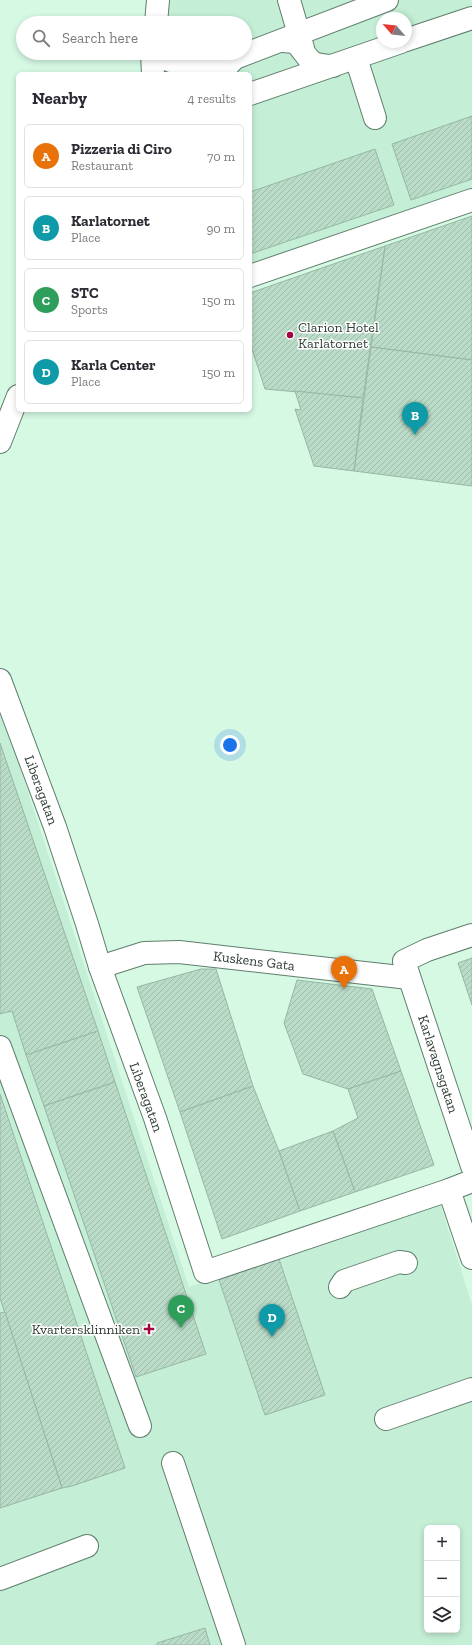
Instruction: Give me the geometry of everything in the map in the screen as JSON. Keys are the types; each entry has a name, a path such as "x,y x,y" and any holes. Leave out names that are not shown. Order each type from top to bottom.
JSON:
{"street":[{"path":"157,16 158,0"},
{"path":"289,0 312,63 333,66"},
{"path":"252,53 302,39 387,0"},
{"path":"412,38 472,18"},
{"path":"295,79 305,65 302,39"},
{"path":"252,93 384,48"},
{"path":"356,58 375,118"},
{"path":"153,60 153,72"},
{"path":"168,60 198,71 226,69 233,60"},
{"path":"252,275 472,200"},
{"path":"0,442 16,401"},
{"name":"Liberagatan","path":"0,680 55,827 100,967 155,1118 205,1272 449,1190"},
{"path":"407,970 427,950 472,935"},
{"name":"Kuskens Gata","path":"100,967 144,953 179,952 407,970"},
{"name":"Karlavagnsgatan","path":"407,970 472,1166"},
{"path":"0,1047 140,1426"},
{"path":"470,1245 449,1190 472,1181"},
{"path":"340,1287 344,1281 399,1262 406,1263"},
{"path":"386,1419 472,1389"},
{"path":"172,1463 234,1645"},
{"path":"0,1579 87,1546"}],"shaded area":[{"path":"170,0 471,0 472,198 252,280 252,72 162,72 163,60 252,60 252,16 168,16"},
{"path":"0,706 189,1287 439,1200 472,1305 472,1645 0,1645"}],"building":[{"path":"472,116 472,179 411,200 392,144"},
{"path":"375,149 394,205 252,253 252,191"},
{"path":"472,216 472,360 371,347 385,246"},
{"path":"385,246 363,398 265,389 252,349 252,292"},
{"path":"371,347 472,360 472,486 354,471"},
{"path":"295,391 363,398 354,471 314,466 295,409 301,410"},
{"path":"0,743 98,1031 26,1055 12,1011 0,1014"},
{"path":"472,958 472,1005 458,963"},
{"path":"201,969 216,969 253,1086 180,1112 137,987"},
{"path":"297,980 372,989 401,1071 348,1089 303,1074 284,1023"},
{"path":"98,1031 115,1082 44,1106 26,1055"},
{"path":"401,1071 434,1165 355,1192 333,1131 358,1118 348,1089"},
{"path":"115,1082 206,1354 136,1377 44,1106"},
{"path":"253,1086 279,1151 300,1211 222,1239 180,1112"},
{"path":"0,1094 125,1468 62,1488 0,1298"},
{"path":"333,1131 355,1192 300,1211 279,1151"},
{"path":"279,1259 325,1395 265,1415 219,1280"},
{"path":"5,1312 62,1488 0,1508 0,1313"},
{"path":"205,1628 210,1645 157,1645 157,1643"}],"place":[{"name":"Clarion Hotel Karlatornet","path":"290,335"},
{"name":"Karlatornet","path":"415,435"},
{"name":"Pizzeria di Ciro","path":"344,989"},
{"name":"STC","path":"181,1328"},
{"name":"Kvartersklinniken","path":"149,1329"},
{"name":"Karla Center","path":"272,1337"}]}
